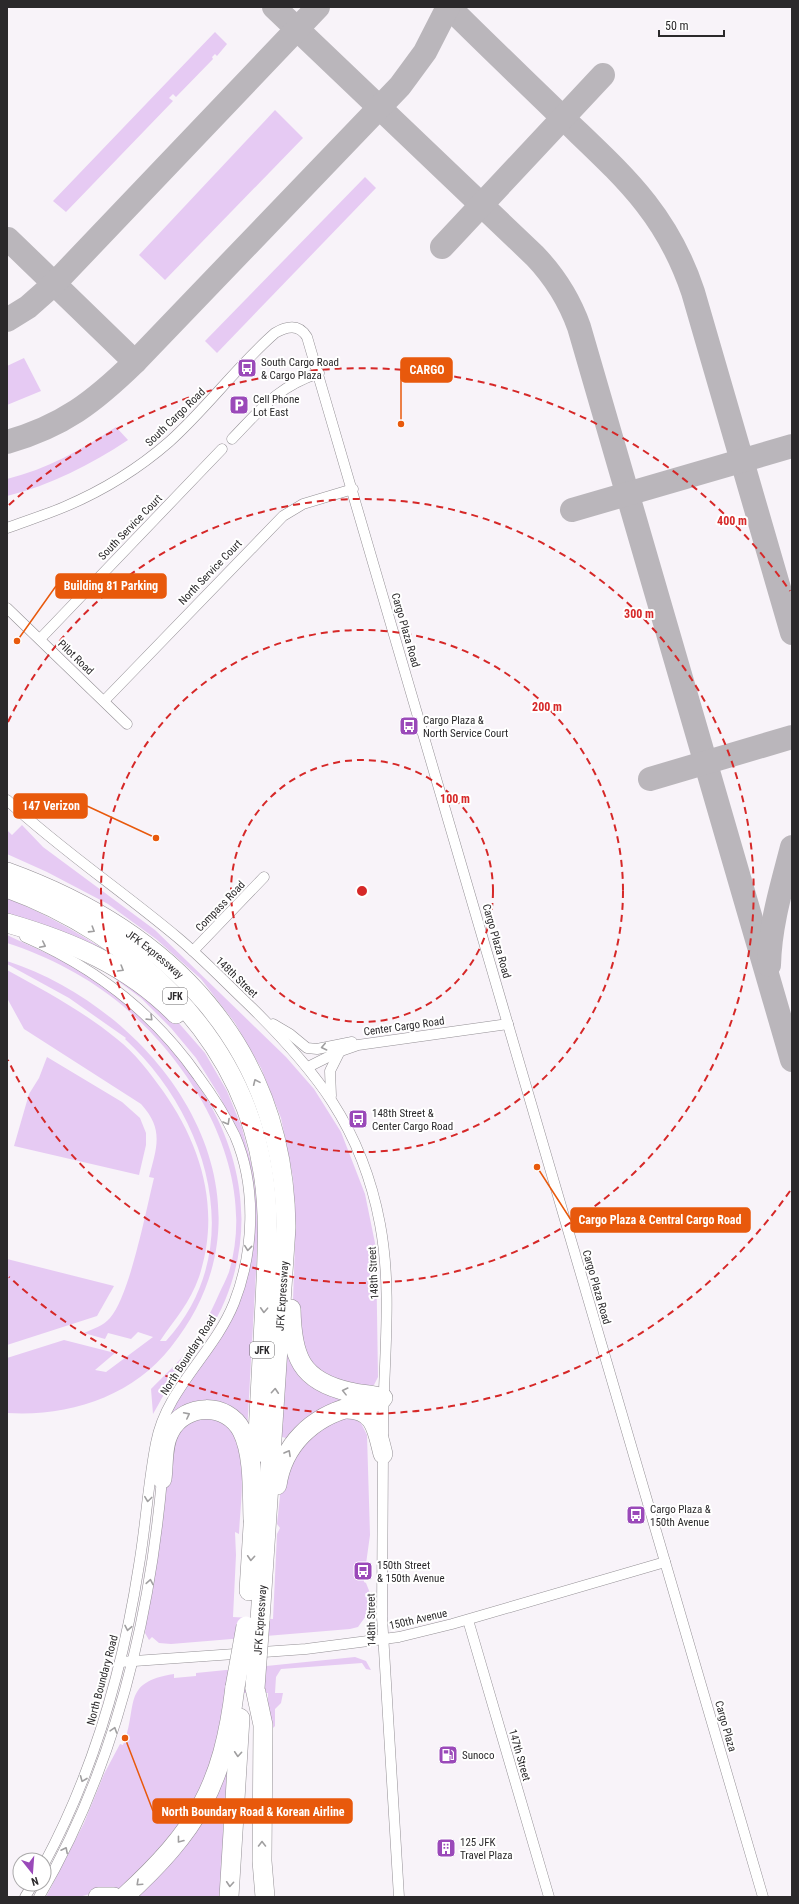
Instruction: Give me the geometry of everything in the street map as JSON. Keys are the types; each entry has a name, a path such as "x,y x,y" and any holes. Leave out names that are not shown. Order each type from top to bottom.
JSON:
{"highway":[{"path":"7,861 71,890 132,925 156,943 185,979"},
{"name":"JFK Expressway","path":"7,872 67,897 110,920 150,947 185,979 217,1015 243,1055 263,1099 278,1145 284,1180 286,1227 264,1559 251,1622"},
{"name":"JFK Expressway","path":"7,888 53,908 108,940 146,969 181,1002 211,1040 234,1081 252,1124 264,1173 268,1238 253,1519 251,1622"},
{"path":"7,923 51,937 100,958 140,982 174,1012 201,1042 225,1077 264,1173"},
{"path":"264,1559 277,1481 283,1461 295,1442 310,1426 327,1415 356,1406 377,1404 383,1398 371,1394 346,1391 325,1384 312,1376 305,1369 296,1352 292,1334 291,1304 293,1224 292,1185 278,1145"},
{"path":"162,1479 167,1439 176,1422 184,1415 198,1410 221,1412 236,1423 243,1432 247,1443 253,1519"},
{"path":"340,1410 358,1410 369,1416 376,1428 383,1454"},
{"path":"229,1897 244,1687 251,1622"},
{"path":"124,1897 153,1869 186,1832 210,1790 244,1687"},
{"path":"242,1897 244,1687"},
{"path":"244,1687 263,1725 262,1861 265,1897"},
{"path":"98,1897 114,1897"}],"street":[{"name":"South Cargo Road","path":"7,528 77,501 125,475 170,441 275,333 289,327 301,330"},
{"name":"Cargo Plaza Road","path":"301,330 309,341 319,373 665,1562"},
{"path":"232,439 275,394 295,383 319,373"},
{"name":"South Service Court","path":"40,639 222,449"},
{"name":"North Service Court","path":"104,701 283,516 303,504 353,489"},
{"name":"Pilot Road","path":"7,608 127,724"},
{"name":"148th Street","path":"7,800 61,847 193,951 261,1017 308,1068 331,1097 347,1124 360,1156 371,1188 385,1252 386,1285 383,1398 383,1639 399,1897"},
{"name":"Compass Road","path":"193,951 264,877"},
{"name":"North Boundary Road","path":"7,930 52,950 94,974 123,994 162,1030 193,1068 229,1124 239,1147 247,1185 250,1220 248,1252 243,1277 234,1301 215,1339 175,1396 158,1435 149,1482 139,1565 120,1662 106,1716 94,1752 72,1807 50,1852"},
{"path":"261,1017 290,1034 307,1048 317,1049 346,1042 376,1042"},
{"name":"Center Cargo Road","path":"308,1068 340,1051 376,1042 508,1024"},
{"path":"331,1097 330,1071 340,1051"},
{"path":"39,1897 66,1848 96,1781 113,1734 133,1662 152,1566 162,1479"},
{"name":"150th Avenue","path":"120,1662 306,1650 383,1639 468,1620 665,1562"},
{"name":"Cargo Plaza","path":"665,1562 763,1897"},
{"name":"147th Street","path":"468,1620 549,1897"}],"shaded area":[{"path":"215,32 227,44 217,56 215,54 212,57 213,59 176,97 173,94 169,98 173,101 66,212 53,201"},
{"path":"275,110 303,138 165,280 139,255"},
{"path":"365,177 376,188 217,353 205,341"},
{"path":"24,358 41,391 7,405 7,366"},
{"path":"116,427 128,440 85,466 55,480 7,496 7,479 36,470 63,458"},
{"path":"22,825 43,847 155,930 286,1057 314,1089 341,1132 365,1194 376,1248 378,1377 374,1385 363,1389 319,1376 295,1340 293,1300 295,1244 293,1178 281,1118 261,1068 235,1023 201,979 156,939 108,904 47,872 7,854 7,830 12,835"},
{"path":"7,898 68,928 125,963 7,918"},
{"path":"7,935 84,973 123,1001 159,1035 190,1072 215,1113 232,1156 241,1202 239,1250 226,1298 210,1329 173,1380 153,1414 151,1389 180,1360 197,1336 209,1316 229,1272 236,1235 235,1197 227,1161 214,1125 196,1091 174,1060 150,1031 123,1006 97,986 53,961 7,943"},
{"path":"83,955 177,1021 205,1053 227,1091 242,1128 252,1167 257,1202 258,1236 247,1432 226,1409 163,1423 233,1308 252,1235 236,1130 219,1095 196,1058 171,1028 141,998"},
{"path":"7,961 64,986 116,1022 160,1066 193,1117 214,1173 218,1231 205,1289 171,1347 155,1364 138,1379 118,1391 97,1400 75,1407 30,1413 7,1413 7,1358 64,1340 115,1353 95,1370 106,1372 153,1337 138,1332 131,1339 108,1333 105,1339 84,1333 101,1325 110,1318 124,1291 131,1272 154,1178 149,1177 157,1139 153,1122 141,1104 24,1029 7,998 7,970 91,1019 130,1050 163,1091 177,1112 188,1134 204,1180 208,1204 208,1228 205,1252 199,1277 191,1295 160,1341 166,1341 192,1305 207,1266 212,1225 208,1184 197,1144 178,1106 154,1070 125,1039 126,1038 69,998 7,964"},
{"path":"47,1057 122,1102 140,1118 146,1133 146,1145 139,1175 14,1146 29,1094 39,1078"},
{"path":"7,1259 114,1286 97,1316 7,1345"},
{"path":"288,1340 292,1356 364,1400 289,1439 279,1436"},
{"path":"210,1415 227,1422 234,1430 239,1442 241,1457 242,1491 239,1534 235,1532 236,1555 233,1617 273,1619 277,1534 280,1528 277,1524 282,1477 290,1457 323,1423 350,1416 361,1423 367,1435 370,1535 366,1564 362,1564 364,1582 366,1583 370,1593 370,1615 368,1613 358,1627 350,1629 171,1644 159,1643 152,1637 149,1640 145,1633 146,1622 168,1465 178,1427"},
{"path":"355,1657 366,1661 371,1670 366,1669 362,1663 281,1669 276,1677 275,1693 283,1693 281,1703 275,1709 275,1726 271,1730 267,1731 268,1693 228,1693 210,1774 145,1884 222,1773 228,1773 226,1824 223,1824 224,1847 220,1897 137,1897 97,1892 79,1897 46,1897 49,1892 52,1892 52,1885 84,1823 104,1774 120,1744 123,1745 128,1731 134,1698 138,1690 146,1683 157,1678 174,1674 174,1678 196,1676 196,1673"}],"taxiway":[{"path":"274,7 535,256 555,280 571,307 579,327 792,1060"},
{"path":"7,320 28,307 54,284 318,7"},
{"path":"7,442 27,436 77,411 106,389 135,362 400,86 425,52 448,7"},
{"path":"449,7 604,157 640,196 669,238 682,264 693,292 792,633"},
{"path":"442,247 603,75"},
{"path":"8,239 135,362"},
{"path":"572,510 792,446"},
{"path":"650,779 792,737"},
{"path":"769,965 774,920 792,847"}],"place":[{"name":"South Cargo Road & Cargo Plaza","path":"247,368"},
{"name":"Cell Phone Lot East","path":"239,405"},
{"name":"CARGO","path":"401,424"},
{"name":"Building 81 Parking","path":"17,641"},
{"name":"Cargo Plaza & North Service Court","path":"409,726"},
{"name":"147 Verizon","path":"156,838"},
{"name":"148th Street & Center Cargo Road","path":"358,1119"},
{"name":"Cargo Plaza & Central Cargo Road","path":"537,1167"},
{"name":"Cargo Plaza & 150th Avenue","path":"636,1515"},
{"name":"150th Street & 150th Avenue","path":"363,1571"},
{"name":"North Boundary Road & Korean Airline","path":"125,1738"},
{"name":"Sunoco","path":"448,1755"},
{"name":"125 JFK Travel Plaza","path":"446,1848"}]}
